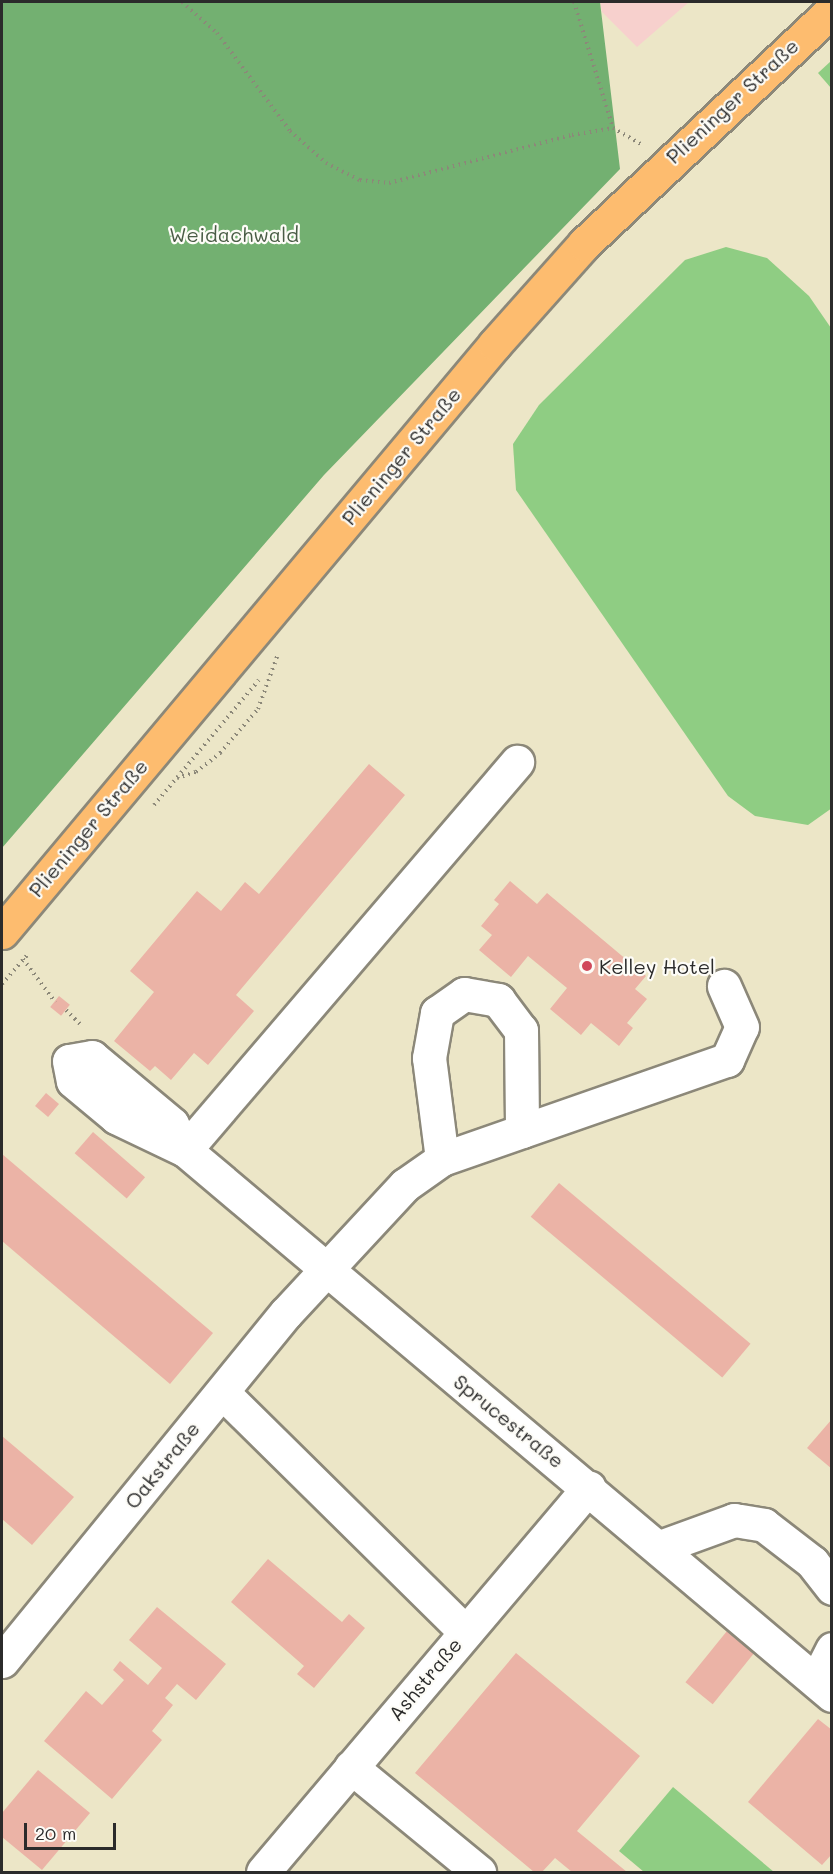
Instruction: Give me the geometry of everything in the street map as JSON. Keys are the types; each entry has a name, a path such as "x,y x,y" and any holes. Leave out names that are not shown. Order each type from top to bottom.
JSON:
{"main road":[{"name":"Plieninger Straße","path":"2,932 495,344 584,244 673,156 831,10"}],"street":[{"name":"Sprucestraße","path":"517,762 185,1150 326,1271 589,1487 824,1688"},
{"name":"Oakstraße","path":"2,1661 222,1392 326,1271 405,1185 442,1159 727,1060 742,1027 724,986"},
{"path":"442,1159 429,1058 437,1013 464,994 498,1000 521,1030 522,1131"},
{"path":"222,1392 465,1632"},
{"name":"Ashstraße","path":"268,1871 351,1767 589,1487"},
{"path":"660,1547 698,1530 734,1520 764,1525 812,1562 831,1588"},
{"path":"824,1688 831,1649"},
{"path":"351,1767 479,1872"}],"path":[{"path":"182,2 217,33 290,131 326,163 360,180 389,183 572,135 613,128"},
{"path":"574,2 613,128 627,139 673,156"},
{"path":"146,814 256,683 280,646 258,709 220,753 196,772 177,778"},
{"path":"2,984 31,950"},
{"path":"23,959 55,1002"}],"shaded area":[{"path":"600,2 689,2 637,47 602,12"}],"green space":[{"name":"Weidachwald","path":"2,2 600,2 620,169 324,475 2,848"},
{"path":"831,61 831,88 818,73"},
{"path":"726,247 767,258 809,296 831,328 832,808 808,825 755,816 728,796 516,490 513,444 539,405 685,260"},
{"path":"673,1787 774,1872 644,1872 619,1851"}],"building":[{"path":"369,764 405,795 236,995 254,1011 208,1065 194,1053 171,1080 155,1066 150,1071 114,1041 154,992 130,971 197,891 221,911 245,882 259,894"},
{"name":"Kelley Hotel","path":"510,881 537,904 547,893 646,976 635,989 647,999 627,1023 633,1028 619,1046 591,1023 581,1035 550,1009 567,988 528,956 511,977 479,950 492,935 481,926 499,904 494,900"},
{"path":"59,996 70,1005 61,1016 50,1007"},
{"path":"46,1093 59,1104 48,1117 35,1106"},
{"path":"93,1132 145,1177 127,1198 75,1153"},
{"path":"2,1154 213,1333 170,1384 2,1241"},
{"path":"559,1183 751,1344 722,1377 531,1217"},
{"path":"832,1419 832,1469 807,1448"},
{"path":"2,1436 74,1497 32,1545 2,1519"},
{"path":"268,1559 342,1622 349,1614 365,1628 314,1688 297,1674 304,1666 231,1602"},
{"path":"157,1607 226,1664 196,1700 177,1684 165,1698 173,1705 152,1731 162,1740 112,1799 44,1741 86,1691 102,1705 124,1680 113,1670 120,1661 148,1685 162,1668 129,1640"},
{"path":"727,1631 754,1653 713,1704 685,1682"},
{"path":"516,1653 640,1756 577,1831 627,1872 572,1872 555,1858 542,1872 534,1872 415,1773"},
{"path":"818,1719 832,1730 832,1854 822,1865 748,1802"},
{"path":"38,1770 90,1813 42,1870 2,1837 2,1813"}],"place":[{"name":"Kelley Hotel","path":"587,966"}]}
